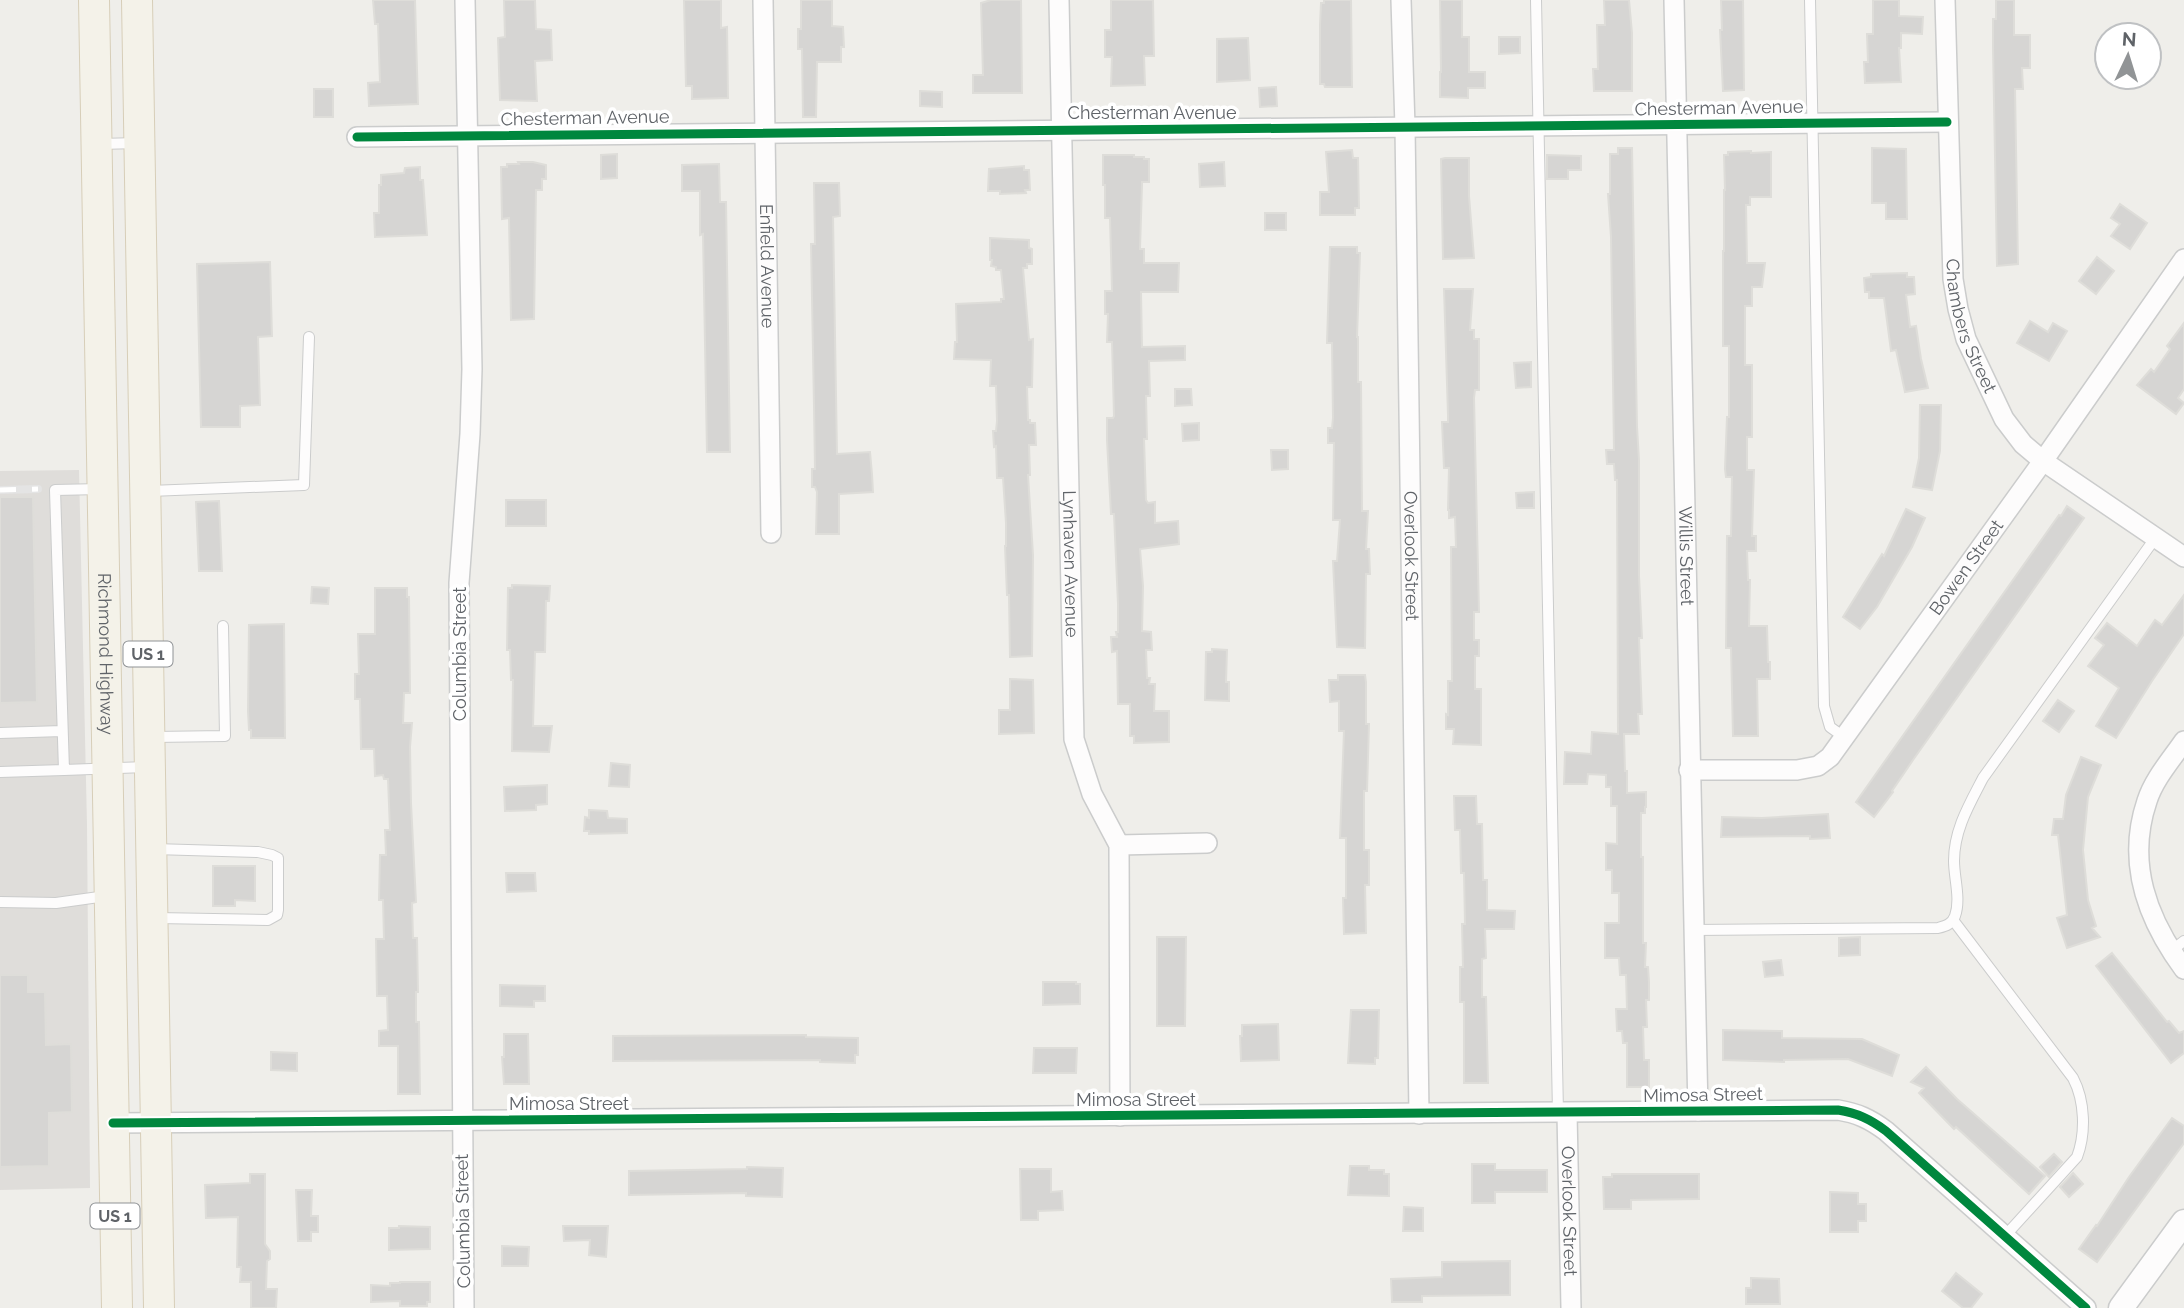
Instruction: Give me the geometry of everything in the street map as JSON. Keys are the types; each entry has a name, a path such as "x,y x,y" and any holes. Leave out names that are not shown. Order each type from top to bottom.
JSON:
{"main road":[{"name":"Richmond Highway","path":"94,0 117,1308"},
{"name":"US 1","path":"137,0 159,1308"}],"street":[{"name":"Columbia Street","path":"464,1308 459,583 472,369 465,0"},
{"name":"Enfield Avenue","path":"763,0 771,533"},
{"name":"Lynhaven Avenue","path":"1059,0 1074,739 1092,794 1119,845 1120,1116"},
{"name":"Overlook Street","path":"1401,0 1419,1114"},
{"name":"Willis Street","path":"1674,0 1698,1111"},
{"name":"Chambers Street","path":"1945,0 1953,279 1966,339 2004,419 2023,444 2043,461 2184,556"},
{"name":"Chesterman Avenue","path":"357,137 1947,122"},
{"name":"Bowen Street","path":"1689,770 1797,770 1818,766 1830,757 2043,461 2184,259"},
{"path":"2184,741 2155,782 2147,801 2141,827 2140,872 2153,921 2178,946 2184,969"},
{"path":"1119,845 1207,843"},
{"name":"Mimosa Street","path":"113,1123 1820,1109 1856,1113 1886,1130 2087,1308"},
{"name":"Overlook Street","path":"1562,1113 1571,1308"},
{"path":"2121,1308 2181,1233"}],"lane":[{"path":"1536,0 1562,1113"},
{"path":"1810,0 1824,706 1830,727 1844,737"},
{"path":"96,144 140,143"},
{"path":"146,491 304,485 309,337"},
{"path":"64,770 55,490 102,489"},
{"path":"1693,930 1946,926 1953,920 1958,906 1954,862 1956,838 1962,819 1983,778 2156,537"},
{"path":"150,737 225,736 223,626"},
{"path":"0,733 62,732"},
{"path":"0,772 150,767"},
{"path":"152,849 258,852 278,858 278,910 276,915 268,920 153,917"},
{"path":"0,902 56,903 110,895"},
{"path":"1953,920 2073,1078 2082,1098 2081,1143 2077,1157 2005,1236"}],"shaded area":[{"path":"79,470 87,825 90,1188 0,1190 0,471"}],"building":[{"path":"373,0 415,0 418,104 369,106 368,83 380,82 378,24 375,24"},
{"path":"504,0 535,0 536,29 551,30 552,60 535,61 537,101 500,100 498,38 505,37"},
{"path":"684,0 721,0 721,28 727,27 728,98 692,99 692,86 686,86"},
{"path":"801,0 832,0 832,26 843,27 844,47 841,47 841,62 817,62 816,117 803,117 802,49 798,49"},
{"path":"991,0 1021,0 1022,93 973,93 973,75 983,75 981,3"},
{"path":"1111,0 1153,0 1154,56 1144,56 1145,85 1111,86 1112,57 1105,57 1105,30 1111,30"},
{"path":"1324,0 1351,0 1352,87 1325,87 1320,84 1321,3 1324,3"},
{"path":"1440,0 1462,0 1462,37 1469,37 1469,72 1485,72 1485,88 1468,88 1468,98 1440,97"},
{"path":"1604,0 1629,0 1632,91 1594,91 1593,69 1598,69 1597,25 1605,25"},
{"path":"1721,0 1743,0 1744,90 1723,91"},
{"path":"1873,0 1899,0 1899,16 1923,17 1922,34 1901,33 1901,82 1865,83 1864,62 1868,62 1867,34 1873,34"},
{"path":"1996,0 2014,0 2014,35 2030,35 2030,68 2022,68 2023,89 2015,89 2018,264 1997,266 1993,47"},
{"path":"1499,37 1520,37 1520,53 1499,54"},
{"path":"1248,38 1250,80 1217,82 1217,39"},
{"path":"1276,87 1277,106 1260,107 1259,88"},
{"path":"314,89 333,89 333,117 314,117"},
{"path":"920,91 942,92 942,107 920,106"},
{"path":"1618,148 1632,148 1642,714 1638,714 1639,734 1624,734 1627,793 1646,792 1645,813 1641,813 1641,857 1643,943 1646,943 1645,967 1648,967 1649,982 1649,1000 1646,1000 1647,1027 1643,1027 1644,1060 1649,1060 1649,1087 1627,1087 1627,1043 1623,1043 1622,1031 1617,1031 1616,1009 1627,1009 1626,975 1620,975 1619,958 1605,958 1605,923 1619,923 1619,893 1612,893 1612,870 1606,870 1606,843 1617,844 1617,806 1611,806 1611,787 1606,787 1606,775 1588,774 1587,784 1564,784 1565,752 1591,754 1592,732 1618,734 1617,480 1614,464 1607,464 1606,450 1614,450 1608,194 1610,154 1618,154"},
{"path":"1872,148 1906,149 1907,219 1886,219 1886,203 1872,203"},
{"path":"1352,150 1353,158 1358,158 1359,208 1355,208 1355,215 1320,215 1320,192 1329,192 1326,152"},
{"path":"1728,152 1771,152 1771,197 1750,197 1750,205 1746,205 1747,263 1765,263 1762,287 1752,287 1752,306 1745,306 1745,365 1752,365 1752,437 1747,437 1747,470 1754,470 1752,536 1756,536 1756,551 1747,551 1750,580 1749,626 1767,626 1770,679 1757,679 1758,736 1733,736 1731,648 1726,648 1727,536 1731,536 1732,477 1726,477 1725,469 1729,417 1729,346 1723,346 1724,155 1728,155"},
{"path":"617,154 617,178 601,179 601,155"},
{"path":"1103,155 1134,155 1149,159 1149,182 1142,182 1140,249 1144,249 1144,263 1179,263 1178,292 1141,292 1142,347 1185,346 1185,360 1149,361 1150,396 1146,396 1147,439 1144,439 1146,500 1148,503 1155,502 1155,523 1178,521 1179,544 1140,549 1142,631 1151,632 1152,650 1146,650 1147,678 1150,678 1149,684 1155,684 1154,711 1169,711 1169,742 1134,743 1134,736 1130,736 1130,704 1118,704 1117,651 1112,652 1111,637 1117,637 1118,632 1118,604 1107,440 1107,418 1114,416 1112,342 1107,342 1108,314 1105,314 1105,291 1112,291 1110,218 1105,218"},
{"path":"1547,155 1581,156 1581,170 1568,170 1568,179 1547,179"},
{"path":"1469,158 1474,258 1443,259 1441,159"},
{"path":"518,162 546,165 546,179 542,179 542,190 536,190 534,319 511,320 509,218 502,219 501,167 519,164"},
{"path":"1224,162 1225,186 1200,187 1199,164"},
{"path":"719,164 720,202 726,202 730,452 707,452 700,191 682,191 682,165"},
{"path":"1024,166 1024,170 1029,170 1030,190 1025,190 1026,193 1000,194 1000,191 988,191 989,169"},
{"path":"420,167 427,235 375,237 374,213 379,213 381,175 404,173 405,168"},
{"path":"814,183 839,183 840,216 833,217 837,454 870,452 872,474 873,492 839,494 839,534 816,534 817,492 815,487 812,487 812,469 815,469 811,244 815,244"},
{"path":"2120,204 2147,223 2130,249 2111,236 2120,224 2111,218"},
{"path":"1265,213 1286,213 1286,230 1265,230"},
{"path":"990,238 1029,240 1029,248 1032,249 1032,264 1023,268 1029,340 1033,339 1032,387 1027,387 1028,420 1035,423 1036,445 1029,445 1028,475 1033,555 1032,656 1010,657 1006,523 1003,478 997,478 996,446 994,447 993,431 996,431 997,421 996,386 990,386 991,360 954,359 957,342 956,304 1001,302 1001,299 1004,299 1001,270 991,266"},
{"path":"1330,247 1357,247 1357,253 1360,253 1357,337 1358,382 1361,382 1362,511 1368,511 1366,549 1369,549 1370,574 1366,574 1365,648 1337,647 1333,561 1337,561 1340,520 1333,520 1334,443 1328,443 1328,428 1332,428 1333,418 1332,343 1327,343"},
{"path":"2097,257 2114,271 2096,294 2079,281"},
{"path":"270,262 272,336 258,337 260,405 240,406 240,427 201,427 197,264"},
{"path":"1907,273 1907,277 1914,277 1915,294 1906,295 1910,327 1916,326 1928,388 1905,392 1896,350 1891,351 1884,298 1869,298 1869,292 1865,292 1864,278 1871,277 1871,274"},
{"path":"1444,289 1473,289 1470,330 1474,330 1474,339 1479,339 1479,390 1475,390 1474,398 1479,612 1474,612 1474,640 1479,640 1479,656 1475,656 1475,689 1481,689 1481,745 1453,744 1454,729 1446,729 1448,681 1452,681 1451,547 1456,547 1455,517 1449,518 1448,510 1449,468 1444,468 1442,422 1448,422 1448,415"},
{"path":"2030,321 2048,332 2053,323 2067,331 2049,361 2017,343"},
{"path":"2184,323 2184,389 2178,398 2184,403 2176,414 2137,385 2151,369 2154,372 2170,349 2167,346"},
{"path":"1531,362 1531,387 1516,388 1514,363"},
{"path":"1175,389 1191,389 1192,405 1175,406"},
{"path":"1920,405 1941,405 1940,451 1932,490 1913,487 1919,458"},
{"path":"1199,423 1199,440 1183,441 1182,424"},
{"path":"1271,450 1288,450 1288,469 1272,470"},
{"path":"1534,492 1534,508 1517,508 1516,493"},
{"path":"0,497 33,497 37,702 0,703"},
{"path":"506,500 546,500 546,526 506,526"},
{"path":"219,501 222,571 199,571 196,502"},
{"path":"2067,506 2084,518 1874,817 1856,802"},
{"path":"1906,509 1925,518 1912,547 1877,607 1860,629 1843,617 1882,554 1884,556"},
{"path":"512,585 550,586 549,601 546,601 545,652 535,652 533,726 552,726 549,752 512,751 513,680 510,650 507,650 508,588 512,588"},
{"path":"312,587 329,588 328,604 311,603"},
{"path":"375,588 407,588 409,597 410,693 404,693 403,723 412,723 411,803 416,902 412,903 413,938 417,938 416,1022 419,1022 420,1094 398,1094 398,1046 379,1046 379,1031 388,1030 387,996 377,996 376,939 384,939 383,900 379,900 380,855 386,855 385,830 390,830 388,779 384,779 383,775 375,776 374,749 361,749 360,699 355,699 355,674 359,674 358,634 375,634"},
{"path":"2184,595 2184,634 2116,738 2096,726 2119,688 2088,666 2104,645 2095,638 2107,623 2137,646 2155,620 2162,625"},
{"path":"284,624 285,738 251,738 248,711 249,625"},
{"path":"1212,649 1227,650 1226,682 1229,682 1229,701 1205,700 1206,652 1212,652"},
{"path":"1338,675 1365,675 1366,682 1366,724 1369,724 1367,791 1364,791 1364,850 1369,850 1369,885 1365,885 1366,933 1344,934 1346,838 1340,838 1344,731 1339,731 1339,701 1330,702 1329,680 1338,680"},
{"path":"1010,679 1033,680 1034,733 999,734 999,710 1010,710"},
{"path":"2058,700 2074,711 2059,732 2043,721"},
{"path":"2081,757 2101,765 2088,797 2083,850 2088,900 2096,926 2092,928 2100,937 2067,948 2057,918 2067,915 2058,835 2052,835 2054,819 2063,819 2066,795"},
{"path":"611,763 630,765 629,787 609,786"},
{"path":"547,785 547,804 536,805 536,810 505,811 504,787"},
{"path":"1454,796 1476,796 1477,824 1482,824 1483,880 1487,880 1487,910 1515,911 1514,929 1485,929 1486,958 1482,959 1482,997 1486,997 1488,1083 1464,1083 1464,1002 1460,1002 1460,967 1463,967 1462,924 1465,924 1464,873 1461,873 1460,830 1455,830"},
{"path":"589,810 607,811 608,818 627,819 627,833 589,834 589,831 584,831 585,817 589,818"},
{"path":"1828,814 1830,838 1721,837 1722,817 1762,818"},
{"path":"213,866 255,866 255,901 235,900 235,906 213,906"},
{"path":"506,873 535,873 536,891 507,892"},
{"path":"1157,937 1186,937 1185,1026 1157,1026"},
{"path":"1860,937 1860,955 1839,956 1839,938"},
{"path":"2112,953 2167,1022 2179,1033 2184,1031 2184,1053 2171,1063 2096,966"},
{"path":"1781,960 1783,975 1765,977 1763,962"},
{"path":"0,975 28,975 28,992 45,992 46,1045 71,1044 72,1112 49,1113 49,1166 0,1167"},
{"path":"1043,982 1080,984 1080,1004 1043,1005"},
{"path":"500,985 545,986 545,1001 534,1001 534,1007 500,1006"},
{"path":"1351,1010 1379,1010 1378,1058 1375,1058 1375,1064 1348,1063"},
{"path":"1278,1024 1279,1060 1241,1061 1242,1025"},
{"path":"1723,1030 1782,1031 1782,1038 1862,1039 1899,1055 1892,1076 1848,1059 1784,1062 1723,1060"},
{"path":"504,1034 528,1034 529,1084 504,1084"},
{"path":"806,1035 858,1038 855,1063 820,1060 613,1061 613,1036"},
{"path":"1034,1048 1077,1048 1076,1073 1033,1073"},
{"path":"271,1052 297,1053 297,1071 271,1070"},
{"path":"1926,1067 1957,1099 2045,1176 2029,1194 1956,1127 1954,1129 1919,1093 1924,1088 1911,1082"},
{"path":"2172,1118 2184,1126 2184,1143 2097,1262 2079,1249"},
{"path":"2054,1154 2062,1162 2049,1177 2040,1167"},
{"path":"1472,1164 1495,1164 1495,1170 1547,1170 1547,1192 1495,1192 1495,1203 1472,1203"},
{"path":"1350,1166 1369,1166 1369,1170 1384,1170 1384,1174 1389,1174 1389,1196 1348,1195"},
{"path":"783,1168 782,1197 746,1196 746,1193 629,1195 629,1171"},
{"path":"1020,1169 1051,1169 1051,1192 1062,1191 1063,1210 1038,1211 1038,1220 1021,1220"},
{"path":"2073,1173 2083,1184 2069,1197 2060,1187"},
{"path":"250,1174 265,1174 265,1244 270,1251 266,1289 277,1289 276,1308 251,1308 251,1282 240,1282 241,1267 237,1267 238,1217 206,1218 205,1185 250,1183"},
{"path":"1612,1174 1699,1174 1699,1199 1631,1200 1631,1209 1604,1209 1603,1177 1612,1177"},
{"path":"296,1190 312,1190 311,1216 318,1216 318,1232 311,1232 311,1241 298,1241"},
{"path":"1830,1192 1858,1193 1858,1204 1866,1204 1866,1221 1858,1221 1858,1232 1830,1232"},
{"path":"1404,1207 1423,1208 1423,1231 1403,1231"},
{"path":"563,1226 608,1226 606,1257 589,1255 590,1240 564,1241"},
{"path":"430,1227 430,1249 389,1250 389,1228"},
{"path":"502,1246 529,1247 528,1266 502,1266"},
{"path":"1510,1261 1510,1295 1422,1296 1422,1302 1392,1302 1391,1279 1442,1277 1442,1262"},
{"path":"1956,1273 1982,1294 1971,1308 1963,1308 1942,1291"},
{"path":"1751,1278 1779,1279 1780,1304 1746,1304 1746,1288 1751,1288"},
{"path":"430,1282 430,1302 427,1302 427,1306 400,1306 400,1301 371,1302 371,1285 390,1286 390,1283"}],"railway":[{"path":"0,490 38,489"}],"cycle path":[{"path":"357,137 1947,122"},
{"path":"113,1123 1838,1110 1863,1117 1886,1131 2086,1308"}]}
